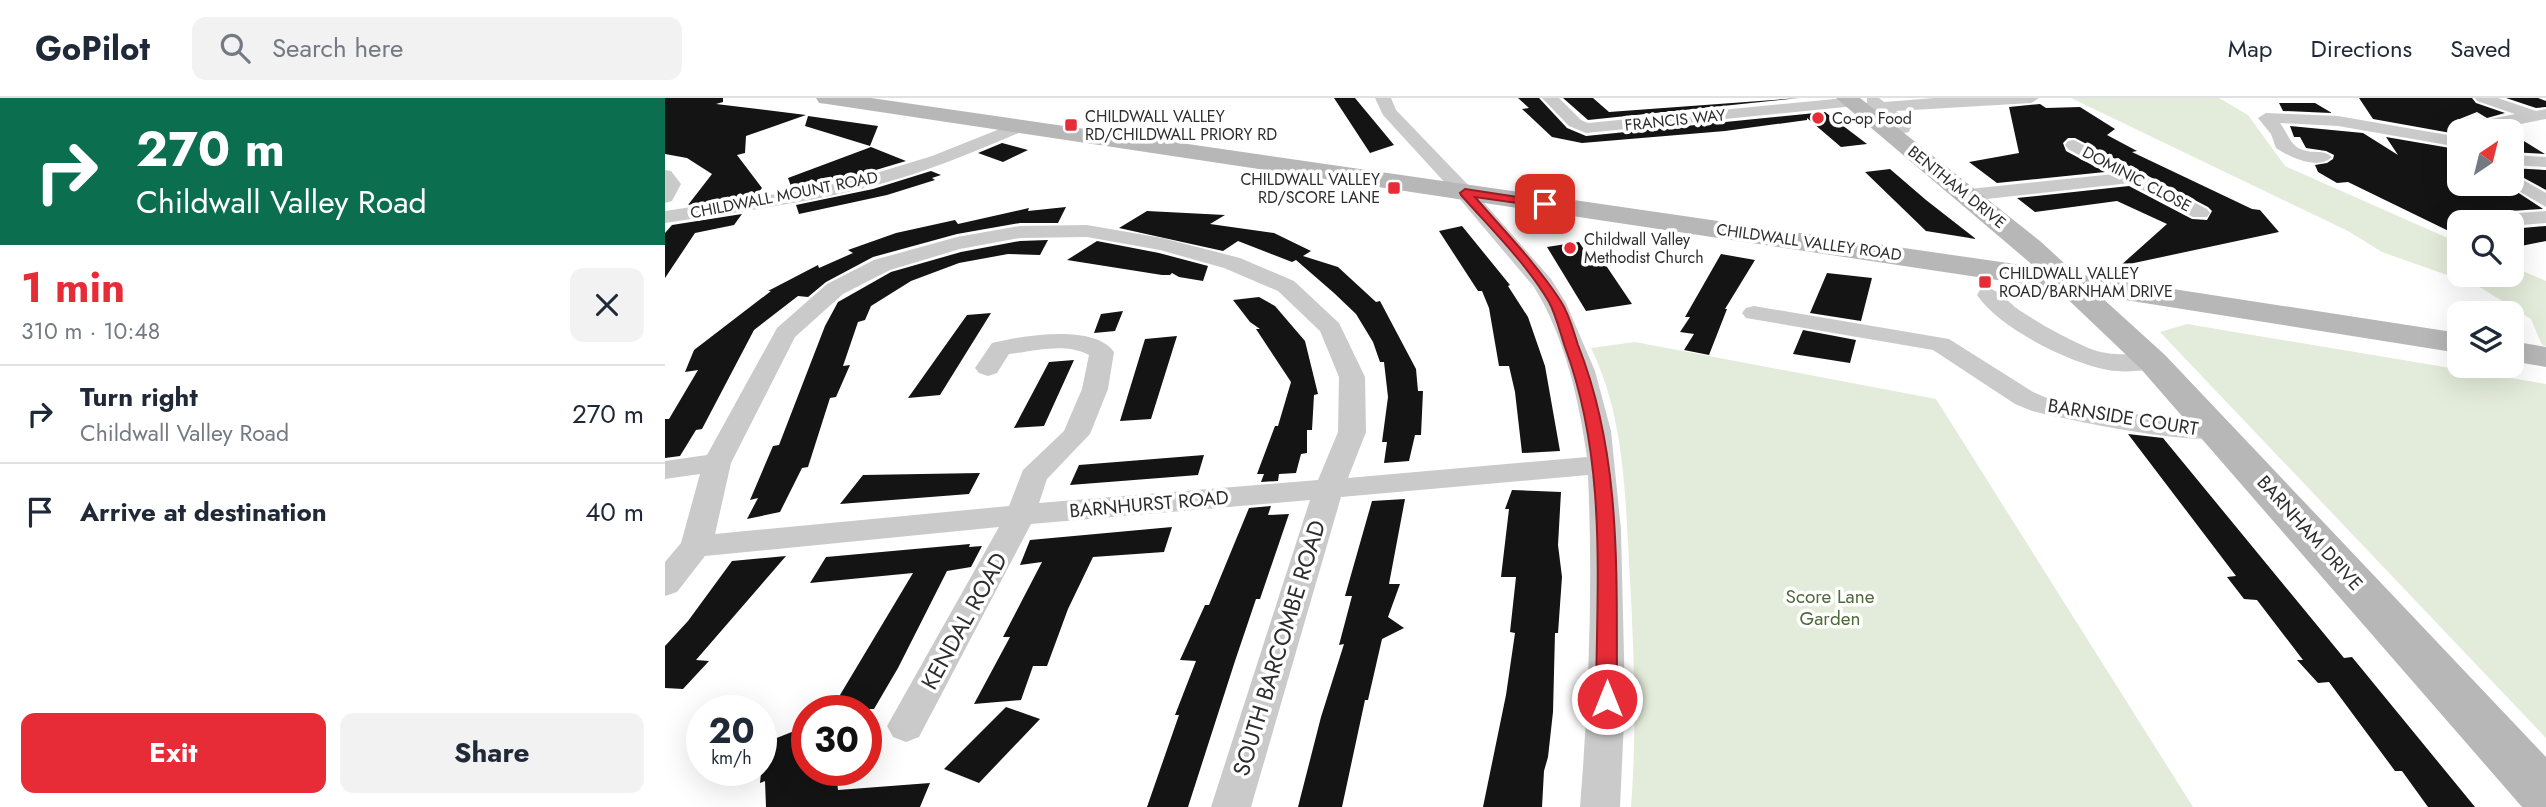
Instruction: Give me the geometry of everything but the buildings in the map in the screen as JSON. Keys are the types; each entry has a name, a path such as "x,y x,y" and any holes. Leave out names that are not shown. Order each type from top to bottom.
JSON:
{"main road":[{"name":"CHILDWALL VALLEY ROAD","path":"827,98 2064,280 2447,341"},
{"name":"BENTHAM DRIVE","path":"1869,110 2030,247 2064,280"},
{"name":"BARNHAM DRIVE","path":"2064,280 2153,362 2219,431 2546,795"},
{"path":"2524,353 2546,357"}],"street":[{"path":"1383,98 1388,112 1465,193 1528,265 1556,303 1582,371 1597,431 1607,530 1607,699 1600,807"},
{"name":"FRANCIS WAY","path":"1550,98 1575,123 1586,128 1797,108 1869,110"},
{"path":"1797,108 1815,98"},
{"path":"1797,108 1833,113 1863,127 1869,110 2031,98"},
{"path":"2483,98 2539,114"},
{"path":"2338,121 2343,102"},
{"path":"2323,158 2299,155 2281,144 2279,133 2261,114 2338,121 2447,140"},
{"path":"2513,119 2539,114"},
{"name":"CHILDWALL MOUNT ROAD","path":"665,217 856,184 925,164 1020,126"},
{"name":"DOMINIC CLOSE","path":"2074,145 2200,213"},
{"path":"2524,160 2546,162"},
{"path":"665,175 672,184 665,197"},
{"path":"1969,195 2133,177"},
{"path":"2524,187 2546,201"},
{"path":"2524,219 2546,217"},
{"name":"SOUTH BARCOMBE ROAD","path":"696,546 717,463 786,332 835,289 882,265 957,243 1020,232 1087,231 1161,244 1232,263 1286,286 1331,328 1352,377 1352,432 1328,490 1231,807"},
{"path":"1988,295 2007,313 2098,360 2116,363 2153,362"},
{"name":"BARNSIDE COURT","path":"1754,313 1879,325 1946,346 2024,398 2041,405 2170,428 2219,431"},
{"name":"KENDAL ROAD","path":"906,726 1021,515 1033,476 1076,435 1095,389 1102,352 1091,344 1073,340 999,349"},
{"path":"665,470 717,463"},
{"name":"BARNHURST ROAD","path":"696,546 1602,465"},
{"path":"665,584 696,546"}],"green space":[{"path":"2071,98 2219,98 2248,115 2285,166 2447,238 2447,275 2382,252 2348,231"},
{"path":"2524,272 2546,281 2546,346 2542,345 2531,319 2524,315 2524,301 2502,301 2480,287 2524,287"},
{"path":"2187,324 2447,367 2447,378 2510,378 2546,384 2546,738 2160,332"},
{"name":"Score Lane Garden","path":"1635,342 1936,399 2193,807 1631,807 1634,692 1625,490 1611,403 1591,348"}],"place":[{"name":"Co-op Food","path":"1818,118"},
{"name":"CHILDWALL VALLEY RD/CHILDWALL PRIORY RD","path":"1071,125"},
{"name":"CHILDWALL VALLEY RD/SCORE LANE","path":"1394,188"},
{"name":"Childwall Valley Methodist Church","path":"1570,248"},
{"name":"CHILDWALL VALLEY ROAD/BARNHAM DRIVE","path":"1985,282"}],"route":[{"path":"1545,204 1465,193 1528,265 1556,303 1582,371 1597,431 1607,530 1607,699"}]}
